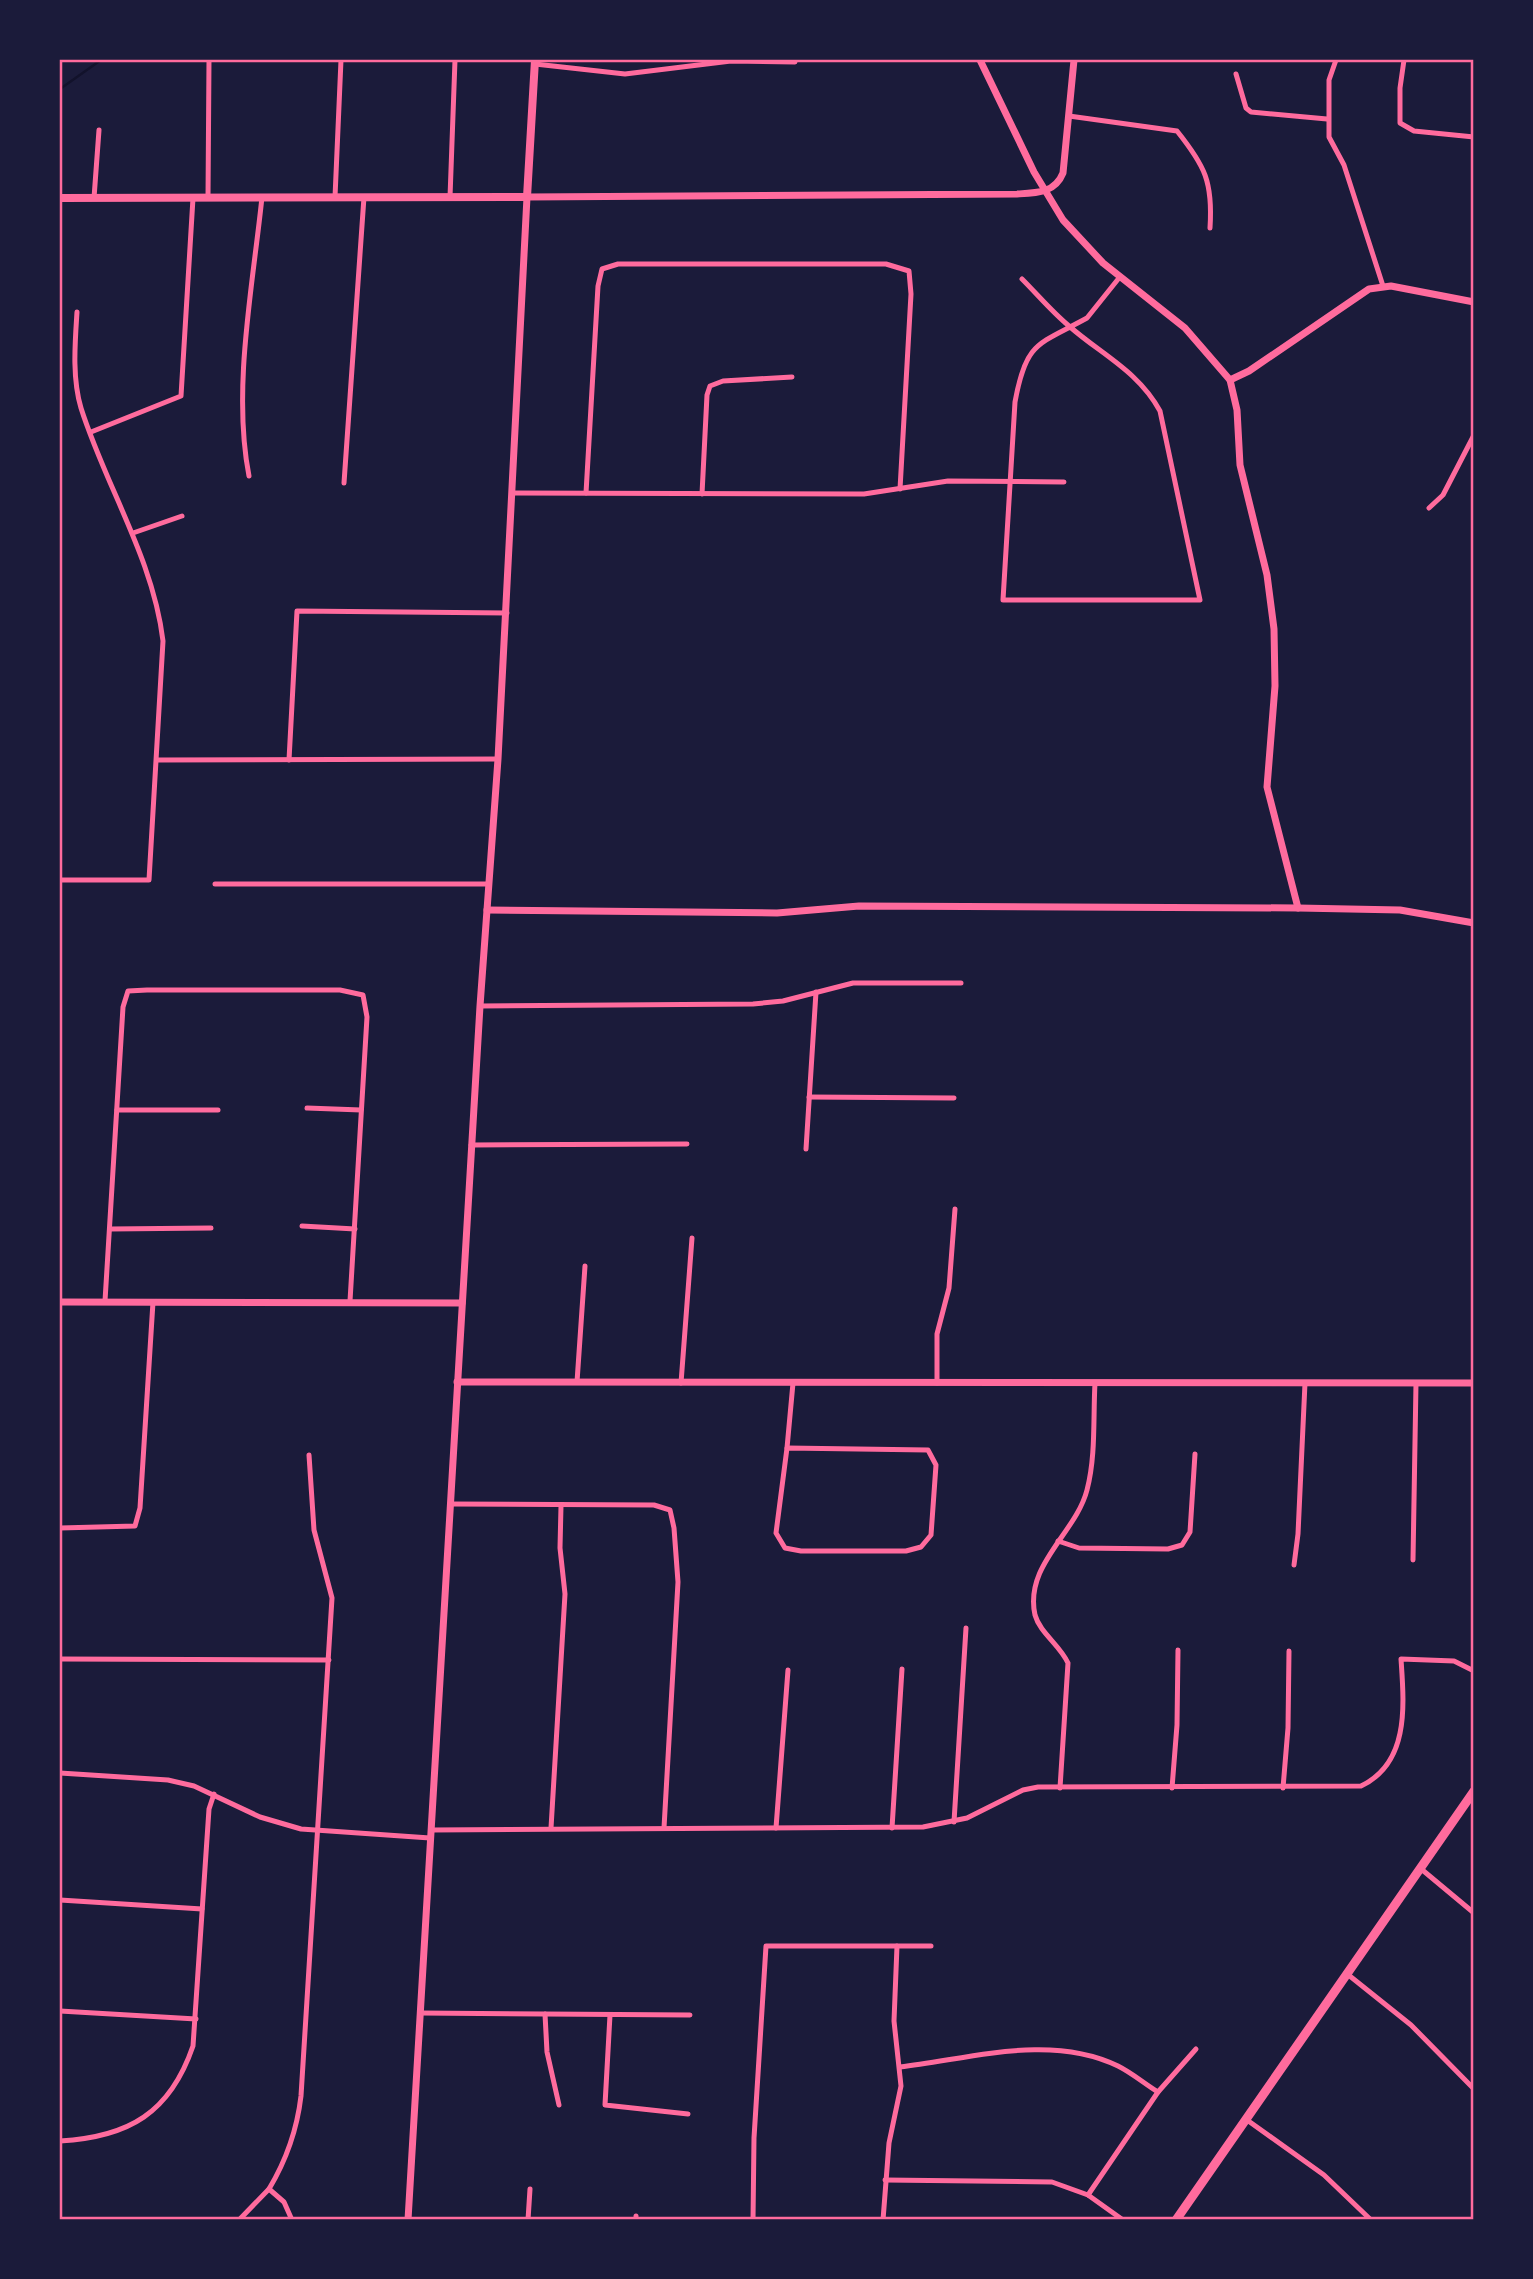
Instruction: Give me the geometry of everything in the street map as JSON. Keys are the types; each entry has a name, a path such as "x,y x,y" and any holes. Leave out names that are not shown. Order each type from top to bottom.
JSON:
{"main road":[{"path":"60,198 527,197 535,62"},
{"path":"1176,2220 1474,1791"}],"street":[{"path":"208,197 209,60"},
{"path":"335,197 341,60"},
{"path":"450,197 455,60"},
{"path":"980,60 1045,191 1081,242 1119,278 1185,328 1230,380 1237,410 1240,465 1267,575 1273,619 1275,686 1266,787 1298,908"},
{"path":"408,2220 471,1145 507,613 527,197 1017,194 1045,191 1055,187 1063,173 1074,60"},
{"path":"1336,60 1329,80 1329,137 1344,165 1383,286"},
{"path":"1404,60 1399,88 1399,123 1414,131 1474,137"},
{"path":"535,62 625,74 731,61 795,62"},
{"path":"1236,74 1246,108 1251,112 1327,119"},
{"path":"1069,116 1177,131 1202,161 1212,200 1210,228"},
{"path":"94,198 99,130"},
{"path":"249,476 242,438 252,268 262,197"},
{"path":"344,483 364,197"},
{"path":"92,432 181,397 193,198"},
{"path":"586,493 602,269 618,264 886,264 909,271 911,294 900,489"},
{"path":"1022,279 1069,326 1124,366 1144,386 1160,411 1200,600 1003,600 1020,376 1040,342 1069,326 1094,311 1119,278"},
{"path":"1230,380 1249,370 1356,296 1383,286 1474,302"},
{"path":"60,880 149,880 163,641 159,610 133,533 81,408 76,383 77,312"},
{"path":"702,494 707,395 710,386 723,381 792,377"},
{"path":"1429,508 1443,495 1474,435"},
{"path":"513,493 864,494 948,481 1064,482"},
{"path":"133,533 182,516"},
{"path":"289,760 297,611 507,613"},
{"path":"158,760 498,760"},
{"path":"215,884 489,884"},
{"path":"487,910 778,913 859,906 1298,908 1399,911 1474,923"},
{"path":"480,1006 753,1004 783,1001 853,983 961,983"},
{"path":"105,1301 123,1007 128,991 340,990 363,995 367,1017 350,1301"},
{"path":"806,1149 817,992"},
{"path":"809,1097 954,1098"},
{"path":"307,1108 361,1110"},
{"path":"117,1110 218,1110"},
{"path":"471,1145 687,1144"},
{"path":"937,1383 937,1334 949,1288 955,1209"},
{"path":"302,1226 355,1229"},
{"path":"110,1229 211,1227"},
{"path":"681,1383 692,1238"},
{"path":"577,1382 585,1266"},
{"path":"60,1302 462,1303"},
{"path":"60,1528 135,1526 141,1508 153,1302"},
{"path":"457,1382 1474,1383"},
{"path":"787,1448 928,1450 936,1465 931,1535 921,1547 906,1551 801,1551 785,1548 776,1533 793,1383"},
{"path":"1060,1788 1069,1687 1068,1662 1036,1618 1034,1605 1039,1575 1080,1508 1087,1489 1095,1383"},
{"path":"1294,1565 1306,1383"},
{"path":"1413,1560 1416,1383"},
{"path":"1058,1541 1079,1548 1168,1549 1182,1545 1190,1532 1195,1454"},
{"path":"239,2220 269,2189 290,2149 298,2122 332,1598 314,1530 309,1455"},
{"path":"450,1504 654,1506 670,1510 678,1582 664,1828"},
{"path":"551,1828 565,1594 561,1506"},
{"path":"954,1822 966,1629"},
{"path":"1172,1788 1177,1725 1178,1650"},
{"path":"1283,1788 1288,1728 1289,1651"},
{"path":"60,1659 329,1660"},
{"path":"60,1773 168,1780 214,1794 271,1821 318,1831 430,1834 551,1828 892,1828 954,1822 988,1810 1023,1790 1347,1788 1371,1781 1386,1765 1402,1733 1405,1719 1401,1659 1454,1661 1474,1671"},
{"path":"892,1828 902,1669"},
{"path":"776,1828 788,1670"},
{"path":"60,2141 92,2139 116,2133 165,2102 184,2074 193,2046 196,2019 209,1809 214,1794"},
{"path":"1420,1868 1474,1913"},
{"path":"60,1900 202,1909"},
{"path":"753,2220 757,2066 766,1946 931,1946"},
{"path":"883,2220 889,2143 900,2100 900,2067 894,2021 897,1946"},
{"path":"1346,1973 1410,2025 1474,2089"},
{"path":"60,2011 196,2019"},
{"path":"420,2013 690,2015"},
{"path":"545,2014 547,2052 559,2105"},
{"path":"610,2015 605,2105 688,2114"},
{"path":"1088,2195 1158,2092 1196,2049"},
{"path":"900,2067 996,2052 1063,2052 1090,2056 1118,2067 1158,2092"},
{"path":"1247,2120 1324,2175 1371,2220"},
{"path":"885,2180 1041,2180 1070,2186 1088,2195 1123,2220"},
{"path":"269,2189 284,2202 292,2220"},
{"path":"528,2220 530,2189"}],"waterway":[{"path":"60,89 101,60"}]}
